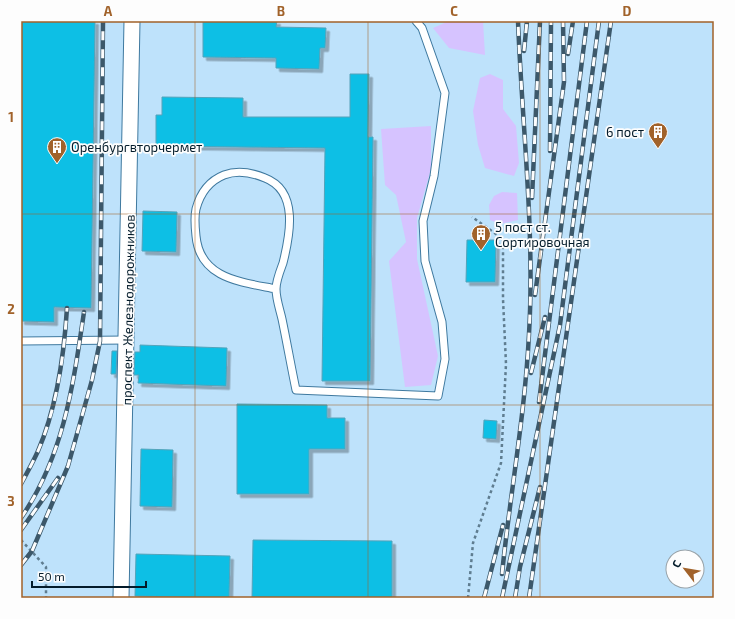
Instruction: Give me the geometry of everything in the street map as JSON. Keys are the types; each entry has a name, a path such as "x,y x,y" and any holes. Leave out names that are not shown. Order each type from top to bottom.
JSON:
{"street":[{"name":"проспект Железнодорожников","path":"121,598 132,21"}],"lane":[{"path":"276,289 250,284 221,275 210,268 201,258 196,244 195,226 196,211 200,196 212,182 225,175 242,173 255,174 272,180 286,194 290,217 286,249 276,289 296,390 438,396 445,359 444,337 442,322 426,261 423,221 434,176 445,93 422,28 416,21"},
{"path":"21,342 127,340"}],"path":[{"path":"468,598 473,543 501,463 506,364 503,298 503,239 472,217"},
{"path":"21,540 46,567 46,598"}],"shaded area":[{"path":"449,21 483,21 485,55 449,48 433,28"},
{"path":"490,74 503,80 503,109 516,126 519,163 514,176 485,168 478,145 473,111 480,78"},
{"path":"431,126 431,169 417,218 417,259 438,356 431,385 405,387 389,261 406,242 396,195 385,185 381,129"},
{"path":"502,192 517,193 518,220 500,224 490,220 489,205 494,196"}],"building":[{"name":"Оренбургвторчермет","path":"21,21 95,21 91,308 54,307 54,322 21,321"},
{"path":"203,21 277,21 276,27 326,28 325,48 320,48 319,69 276,68 276,58 203,57"},
{"path":"350,74 369,74 368,137 373,137 370,381 322,381 325,148 156,146 156,115 162,115 162,97 243,98 243,117 350,117"},
{"path":"143,211 177,212 176,252 142,251"},
{"name":"5 пост ст. Сортировочная","path":"467,240 496,240 495,282 466,282"},
{"path":"140,345 227,348 226,386 138,383 139,375 134,375 135,352 140,352"},
{"path":"112,351 117,351 116,374 111,374"},
{"path":"237,404 327,405 327,418 345,418 345,449 309,449 309,494 237,494"},
{"path":"484,420 497,421 496,439 483,438"},
{"path":"141,449 173,450 172,507 140,506"},
{"path":"253,540 392,541 392,598 252,598"},
{"path":"136,554 230,556 229,598 135,596"}],"railway":[{"path":"21,565 32,551 68,466 92,380 100,341 103,21"},
{"path":"502,574 521,424 529,334 529,217 518,21"},
{"path":"524,51 527,21"},
{"path":"532,198 540,21"},
{"path":"550,151 551,21"},
{"path":"535,295 564,82 563,21"},
{"path":"568,54 573,21"},
{"path":"539,402 587,21"},
{"path":"502,598 560,325 599,21"},
{"path":"529,598 611,21"},
{"path":"21,484 45,434 55,399 62,363 67,308"},
{"path":"21,518 36,494 57,445 71,393 84,312"},
{"path":"531,373 545,317"},
{"path":"21,530 58,478"},
{"path":"515,598 520,567 540,487"},
{"path":"484,598 503,525"}],"place":[{"name":"6 пост","path":"658,149"},
{"name":"Оренбургвторчермет","path":"57,164"},
{"name":"5 пост ст. Сортировочная","path":"481,251"}]}
